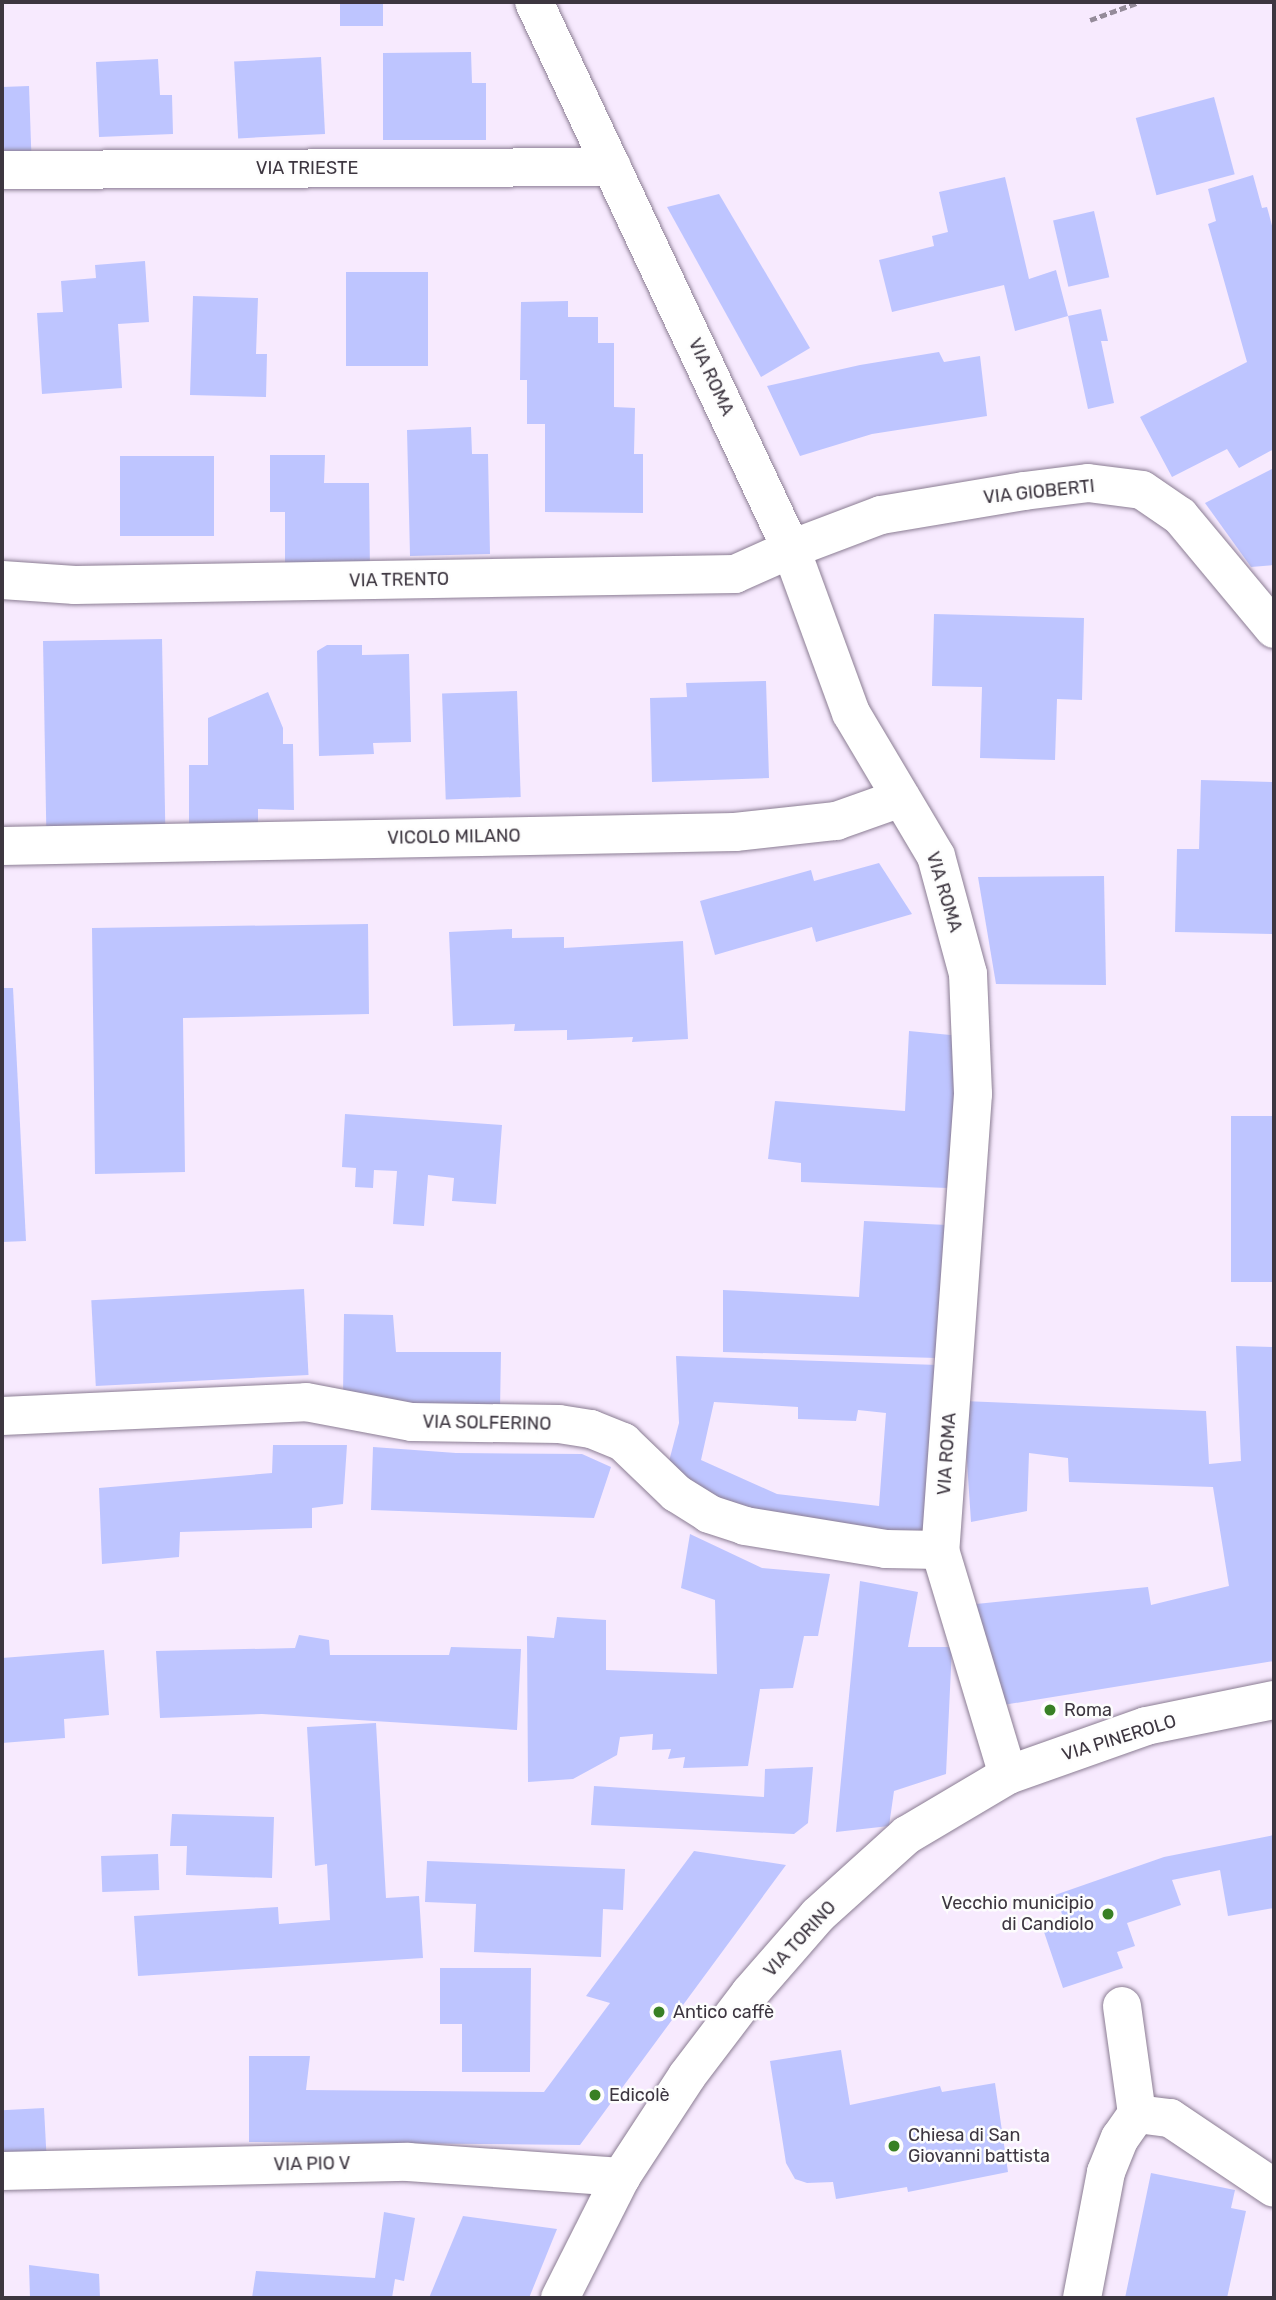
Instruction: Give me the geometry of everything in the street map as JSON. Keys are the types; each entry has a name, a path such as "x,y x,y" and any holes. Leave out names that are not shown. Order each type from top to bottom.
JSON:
{"street":[{"name":"VIA ROMA","path":"534,2 792,549 851,713 936,856 968,974 973,1094 940,1550 1007,1775"},
{"name":"VIA TRIESTE","path":"2,170 612,167"},
{"name":"VIA GIOBERTI","path":"792,549 881,515 1088,483 1142,490 1180,516 1274,629"},
{"name":"VIA TRENTO","path":"2,580 75,585 735,574 792,549"},
{"name":"VICOLO MILANO","path":"2,846 735,832 836,821 901,798"},
{"name":"VIA SOLFERINO","path":"2,1416 306,1402 412,1422 559,1423 591,1429 623,1442 676,1493 709,1514 745,1526 886,1549 940,1550"},
{"name":"VIA PINEROLO","path":"1007,1775 1146,1726 1274,1700"},
{"name":"VIA TORINO","path":"560,2298 621,2177 687,2076 750,1993 818,1915 907,1835 1007,1775"},
{"path":"1082,2298 1106,2172 1120,2138 1137,2114 1122,2006"},
{"path":"1137,2114 1170,2118 1274,2188"},
{"name":"VIA PIO V","path":"2,2171 408,2162 621,2177"}],"path":[{"path":"1090,20 1139,2"}],"building":[{"path":"340,2 383,2 383,26 340,26"},
{"path":"471,52 472,83 486,83 486,140 383,140 383,53"},
{"path":"321,57 325,134 238,138 234,62"},
{"path":"158,59 160,95 172,95 173,134 99,137 96,62"},
{"path":"29,86 32,161 5,162 2,87"},
{"path":"1214,97 1235,174 1156,195 1136,118"},
{"path":"1253,175 1262,208 1267,207 1274,233 1274,449 1239,468 1227,449 1172,477 1140,417 1247,362 1208,224 1216,221 1208,189"},
{"path":"1005,177 1029,279 1056,270 1068,316 1015,331 1004,285 892,312 879,260 934,246 932,236 948,232 939,192"},
{"path":"719,194 810,348 761,377 667,207"},
{"path":"1094,211 1109,277 1068,287 1053,220"},
{"path":"145,261 149,322 118,324 122,388 42,394 37,313 63,312 61,281 96,278 95,265"},
{"path":"346,272 428,272 428,366 346,366"},
{"path":"193,296 258,298 256,354 267,354 266,397 190,395"},
{"path":"568,301 568,317 598,317 598,343 614,343 614,407 635,408 634,454 643,454 643,513 545,512 545,424 527,424 527,380 520,380 521,302"},
{"path":"1101,309 1108,341 1101,341 1114,403 1088,409 1068,316"},
{"path":"939,352 944,362 980,356 987,416 872,434 800,456 767,386 860,365"},
{"path":"471,427 472,454 488,454 490,554 410,556 407,430"},
{"path":"270,455 325,455 324,483 369,483 370,574 285,575 285,512 270,512"},
{"path":"120,456 214,456 214,536 120,536"},
{"path":"1274,468 1274,565 1251,567 1205,503"},
{"path":"934,614 1084,618 1082,700 1057,699 1055,760 980,758 982,687 932,686"},
{"path":"162,639 165,825 46,827 43,641"},
{"path":"327,645 362,645 362,655 409,654 411,742 373,743 374,754 319,756 317,651"},
{"path":"766,681 769,778 652,782 650,698 687,697 686,683"},
{"path":"517,691 521,797 446,800 442,694"},
{"path":"268,692 283,728 283,744 293,744 294,810 258,809 258,824 189,824 189,765 208,765 208,718"},
{"path":"1201,780 1274,782 1274,934 1175,932 1177,849 1199,849"},
{"path":"879,863 912,914 816,942 812,927 715,955 700,901 811,870 814,881"},
{"path":"1104,876 1106,985 996,984 978,877"},
{"path":"368,924 369,1014 183,1018 185,1172 95,1174 92,928"},
{"path":"512,929 512,938 564,937 564,948 683,941 688,1039 632,1042 633,1037 567,1040 567,1030 514,1031 515,1024 453,1026 449,932"},
{"path":"2,988 13,988 26,1241 2,1242"},
{"path":"909,1031 961,1036 947,1188 801,1182 801,1163 768,1159 775,1101 905,1111"},
{"path":"345,1114 502,1125 496,1204 452,1201 454,1178 428,1175 424,1226 393,1224 397,1171 374,1170 373,1188 355,1187 356,1168 342,1167"},
{"path":"1231,1116 1274,1116 1274,1282 1231,1282"},
{"path":"864,1221 947,1225 937,1358 723,1352 723,1290 859,1297"},
{"path":"304,1289 309,1375 96,1386 91,1300"},
{"path":"344,1314 393,1315 396,1352 501,1352 500,1410 408,1410 343,1396"},
{"path":"1236,1346 1274,1347 1274,1661 1003,1705 976,1604 1148,1587 1151,1605 1229,1586 1213,1487 1069,1482 1068,1458 1029,1453 1027,1511 971,1522 963,1401 1206,1411 1209,1464 1241,1461"},
{"path":"676,1356 938,1365 925,1542 753,1521 666,1473 679,1423","holes":["714,1402 798,1407 798,1419 856,1421 858,1410 886,1413 879,1506 777,1494 701,1460"]},
{"path":"273,1445 347,1445 343,1504 312,1508 312,1528 180,1532 179,1557 102,1564 99,1488 272,1473"},
{"path":"373,1447 456,1453 582,1454 611,1467 594,1518 371,1510"},
{"path":"690,1534 762,1568 830,1574 818,1636 804,1636 793,1688 760,1689 748,1766 683,1768 685,1757 668,1759 671,1749 652,1750 653,1734 620,1737 617,1755 573,1779 528,1782 527,1636 554,1638 557,1617 606,1620 606,1670 717,1674 715,1600 681,1588"},
{"path":"860,1581 918,1592 908,1647 952,1647 946,1774 894,1791 889,1826 836,1832"},
{"path":"299,1635 329,1640 330,1655 449,1655 451,1647 521,1649 517,1730 262,1714 160,1718 156,1651 295,1648"},
{"path":"104,1650 109,1715 64,1719 65,1738 2,1743 2,1658"},
{"path":"376,1723 386,1898 419,1896 423,1958 138,1976 134,1916 278,1907 279,1924 330,1920 327,1864 315,1866 307,1727"},
{"path":"813,1767 808,1823 794,1834 591,1825 594,1786 764,1797 765,1769"},
{"path":"172,1814 274,1817 272,1878 186,1875 187,1846 170,1846"},
{"name":"Vecchio municipio di Candiolo","path":"1274,1835 1274,1908 1228,1916 1220,1870 1172,1880 1181,1905 1127,1923 1135,1946 1117,1952 1123,1968 1063,1988 1044,1932 1066,1925 1055,1895 1164,1857"},
{"path":"694,1851 786,1865 580,2145 249,2142 249,2056 310,2056 306,2090 544,2092 610,2003 586,1996"},
{"path":"158,1854 159,1890 102,1892 101,1856"},
{"path":"427,1861 625,1869 623,1910 603,1909 601,1957 474,1952 476,1904 425,1902"},
{"path":"440,1968 531,1968 530,2072 462,2072 462,2024 440,2024"},
{"name":"Chiesa di San Giovanni battista","path":"841,2050 850,2105 940,2086 942,2092 995,2083 1008,2172 908,2192 907,2187 836,2199 833,2182 807,2183 795,2179 786,2163 770,2061"},
{"path":"44,2108 47,2161 5,2163 2,2110"},
{"path":"1151,2173 1235,2190 1231,2208 1246,2211 1227,2298 1125,2298"},
{"path":"384,2212 415,2218 404,2281 395,2279 392,2298 252,2298 256,2271 375,2278"},
{"path":"463,2216 557,2229 529,2298 429,2298"},
{"path":"29,2265 99,2274 100,2298 30,2298"}],"place":[{"name":"Roma","path":"1050,1710"},
{"name":"Vecchio municipio di Candiolo","path":"1108,1914"},
{"name":"Antico caffè","path":"659,2012"},
{"name":"Edicolè","path":"595,2095"},
{"name":"Chiesa di San Giovanni battista","path":"894,2146"}]}
